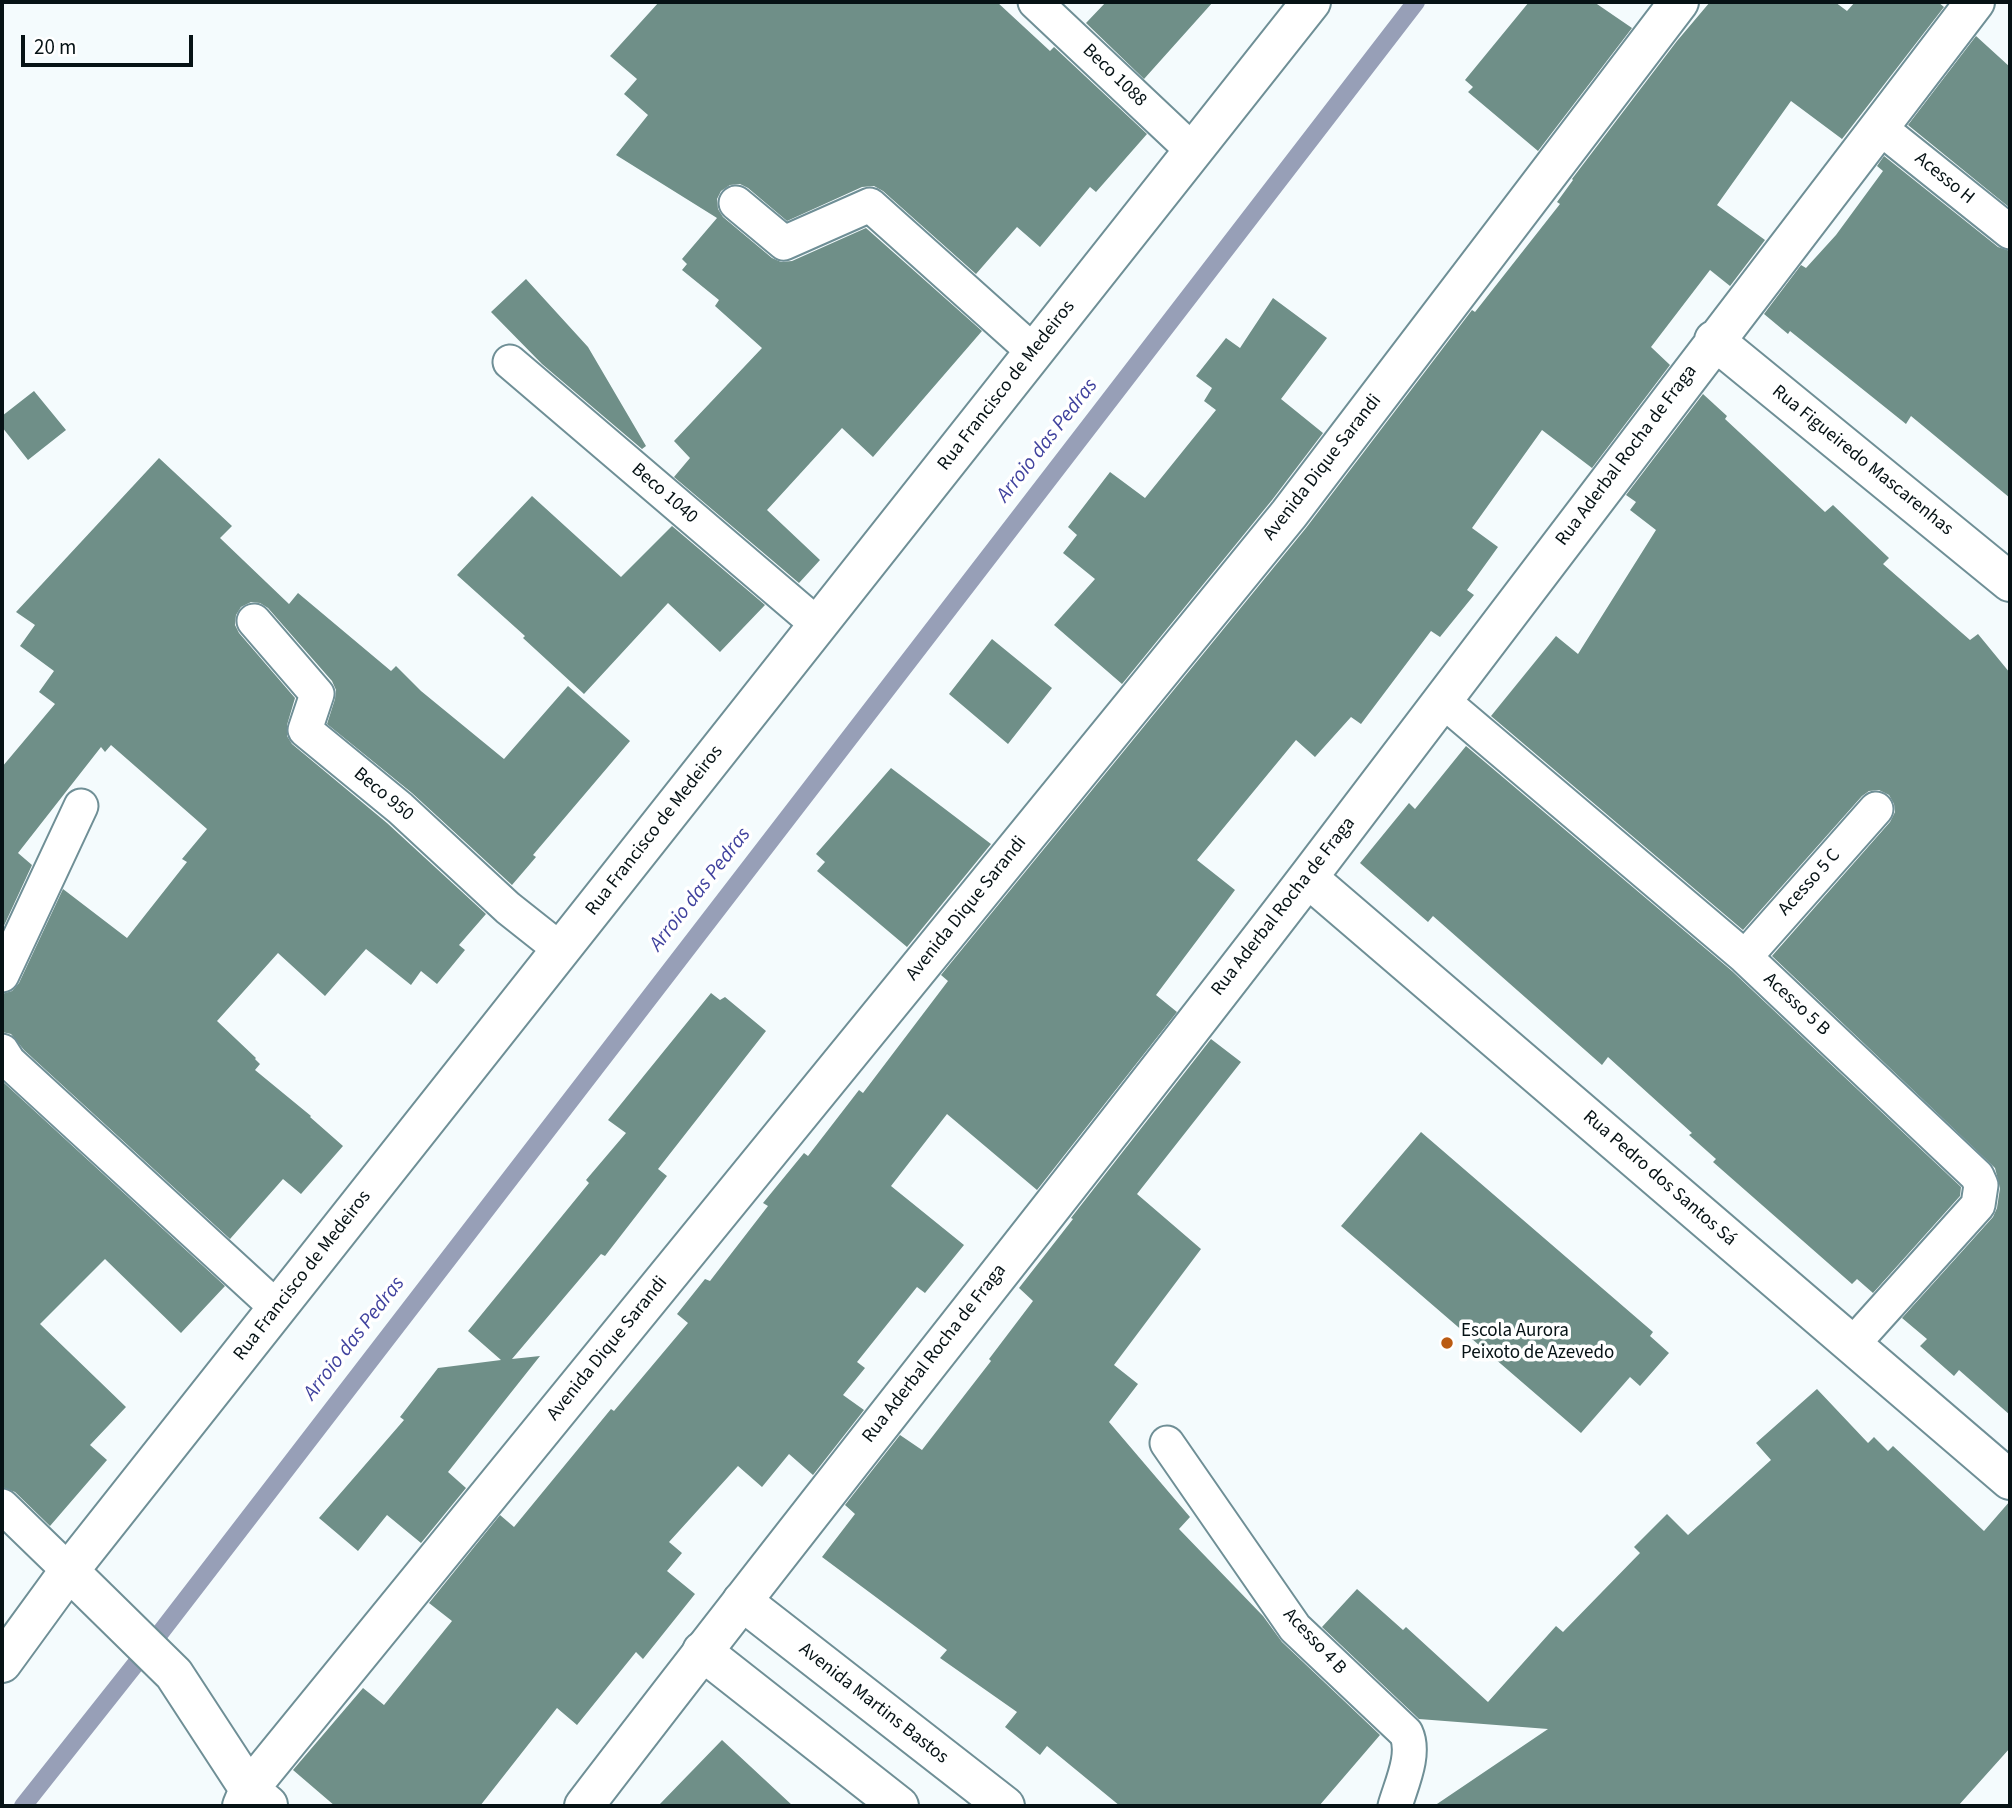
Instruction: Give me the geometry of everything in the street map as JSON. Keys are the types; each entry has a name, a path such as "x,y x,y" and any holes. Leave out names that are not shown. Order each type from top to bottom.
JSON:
{"street":[{"name":"Rua Francisco de Medeiros","path":"2,1663 69,1571 1311,2"},
{"name":"Avenida Dique Sarandi","path":"254,1801 1289,514 1679,2"},
{"name":"Rua Aderbal Rocha de Fraga","path":"584,1806 702,1651 1307,878 1714,340 1975,2"},
{"name":"Rua Figueiredo Mascarenhas","path":"1714,340 2010,583"},
{"name":"Rua Pedro dos Santos Sá","path":"1307,878 2010,1480"},
{"path":"69,1571 174,1674 254,1801"},
{"name":"Avenida Martins Bastos","path":"742,1601 1005,1806"},
{"path":"702,1651 899,1806"}],"lane":[{"name":"Beco 1088","path":"1035,2 1193,151"},
{"name":"Acesso H","path":"1879,127 2010,232"},
{"path":"736,203 784,243 870,205 1034,352"},
{"name":"Beco 1040","path":"510,362 818,625"},
{"name":"Beco 950","path":"254,621 317,694 305,730 400,807 508,908 561,950"},
{"name":"Acesso 5 B","path":"1442,700 1745,957 1978,1176 1981,1185 1978,1205 1852,1345"},
{"path":"2,975 81,806"},
{"name":"Acesso 5 C","path":"1745,957 1876,809"},
{"path":"2,1051 9,1062 277,1308"},
{"name":"Acesso 4 B","path":"1167,1443 1295,1628 1406,1732 1410,1741 1409,1752 1395,1806"},
{"path":"2,1506 69,1571"}],"building":[{"path":"659,2 997,2 1050,51 1054,47 1147,134 1096,192 1090,187 1040,247 1017,227 976,274 874,186 862,187 787,221 740,184 730,185 721,191 717,199 718,209 723,217 772,258 781,262 792,261 866,228 982,331 873,457 842,428 767,510 820,560 799,583 674,477 690,458 674,441 762,348 715,306 719,300 682,270 687,264 682,259 717,218 616,155 648,115 624,94 637,79 610,56"},
{"path":"1106,2 1213,2 1144,79 1086,23"},
{"path":"1529,2 1594,2 1632,28 1538,151 1468,92 1473,87 1465,80"},
{"path":"1710,2 1835,2 1847,11 1855,2 1938,2 1944,7 1842,139 1791,101 1717,205 1765,240 1730,286 1710,270 1651,347 1670,365 1592,468 1542,430 1472,528 1498,547 1467,590 1474,595 1440,637 1431,631 1361,724 1351,717 1315,757 1296,740 1197,860 1235,890 1156,995 1177,1012 1037,1190 947,1114 891,1186 964,1245 925,1293 917,1287 857,1362 865,1368 843,1395 864,1410 813,1475 789,1454 762,1487 738,1466 669,1542 682,1553 667,1571 695,1594 643,1659 636,1652 577,1725 557,1708 480,1806 335,1806 293,1770 363,1688 384,1705 452,1621 429,1603 500,1515 514,1527 611,1409 614,1411 688,1323 677,1314 705,1279 710,1281 768,1206 763,1203 804,1153 808,1156 859,1090 863,1093 948,981 941,975 1306,528 1472,310 1475,312 1560,204 1557,202 1572,179"},
{"path":"1976,36 2010,67 2010,208 1908,125"},
{"path":"1884,156 1998,247 2010,251 2010,498 1911,416 1906,424 1790,331 1788,334 1764,314 1801,265 1806,268 1836,235 1883,171 1877,166"},
{"path":"526,279 588,347 646,446 642,449 542,364 491,312"},
{"path":"1273,298 1327,338 1281,399 1323,433 1122,684 1054,625 1095,579 1063,553 1077,535 1068,527 1110,472 1145,498 1216,410 1204,401 1212,388 1196,376 1226,338 1240,348"},
{"path":"34,391 66,430 28,460 2,427 2,416"},
{"path":"1703,394 1727,416 1725,419 1825,512 1833,505 1889,558 1883,564 1970,640 1978,634 2010,673 2010,1415 1959,1370 1954,1376 1920,1346 1927,1339 1902,1318 1993,1217 2000,1188 1995,1168 1772,956 1890,822 1895,812 1889,795 1879,790 1869,791 1862,796 1743,930 1491,716 1556,636 1578,654 1656,530 1630,510 1636,502 1626,495"},
{"path":"159,458 232,526 220,538 289,604 298,593 391,671 396,666 421,691 504,759 568,686 630,741 533,855 536,857 512,885 412,793 327,724 335,699 336,690 332,681 268,608 251,602 241,607 236,615 235,625 239,633 295,698 287,725 287,736 292,744 387,823 486,914 459,945 465,950 437,984 421,971 411,985 366,949 325,996 278,953 217,1021 256,1058 260,1064 255,1070 343,1146 301,1194 283,1179 230,1239 24,1050 11,1034 2,1032 2,994 12,991 19,983 63,889 127,938 187,862 182,859 207,829 111,745 105,752 101,747 18,853 32,865 2,930 2,767 55,704 39,692 54,671 20,646 35,625 16,612"},
{"path":"532,496 621,577 672,526 765,605 720,652 668,603 584,694 457,575"},
{"path":"992,639 1052,688 1008,744 949,694"},
{"path":"1466,746 1732,971 1961,1187 1960,1196 1873,1293 1857,1279 1852,1284 1713,1162 1716,1159 1689,1135 1692,1133 1608,1057 1602,1065 1433,916 1428,922 1360,863 1409,803 1415,809"},
{"path":"891,768 991,844 907,947 817,871 825,862 816,854"},
{"path":"711,993 720,1000 725,997 766,1031 658,1169 667,1176 605,1256 601,1254 512,1359 540,1356 448,1472 466,1488 421,1543 387,1515 358,1551 319,1518 404,1420 400,1417 438,1368 501,1360 468,1331 589,1183 586,1180 626,1133 608,1120"},
{"path":"1211,1039 1241,1062 1137,1194 1201,1249 1114,1365 1138,1384 1109,1422 1190,1517 1179,1529 1263,1616 1282,1642 1380,1735 1319,1806 1120,1806 1047,1746 1040,1755 1005,1727 1017,1712 940,1658 947,1650 822,1557 855,1514 845,1505 900,1435 922,1450 991,1361 989,1359 1033,1301 1019,1288"},
{"path":"2,1081 225,1286 181,1333 105,1259 40,1324 126,1407 90,1445 107,1460 50,1526 15,1492 2,1487"},
{"path":"1421,1132 1653,1332 1650,1336 1669,1353 1640,1386 1630,1377 1581,1433 1341,1226"},
{"path":"1817,1389 1868,1443 1874,1437 1888,1451 1893,1446 1984,1531 2010,1501 2010,1748 1958,1806 1434,1806 1548,1729 1419,1719 1322,1627 1357,1589 1403,1630 1406,1627 1488,1702 1556,1626 1563,1632 1640,1553 1634,1547 1667,1514 1688,1535 1771,1460 1756,1443"},
{"path":"722,1740 793,1806 658,1806"}],"waterway":[{"name":"Arroio das Pedras","path":"23,1806 157,1637 1416,2"}],"place":[{"name":"Escola Aurora Peixoto de Azevedo","path":"1447,1343"}]}
